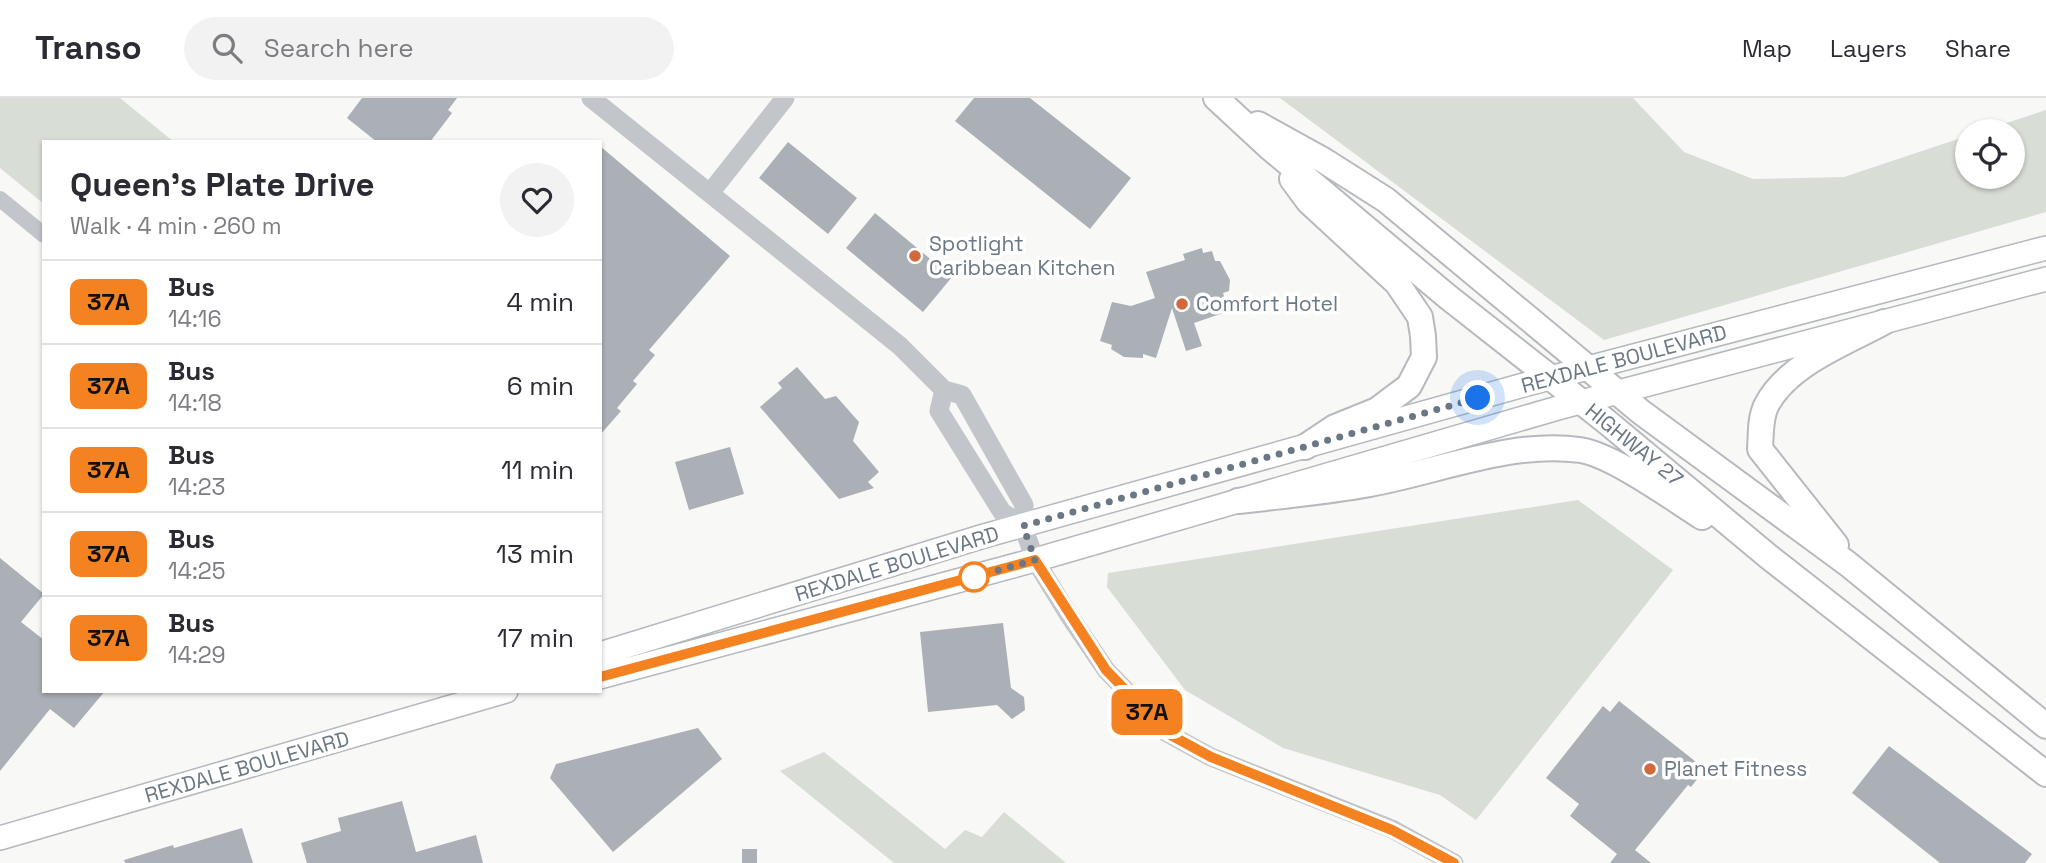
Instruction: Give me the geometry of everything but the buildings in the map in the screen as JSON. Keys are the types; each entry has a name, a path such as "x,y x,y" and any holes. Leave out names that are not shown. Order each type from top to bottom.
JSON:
{"main road":[{"name":"HIGHWAY 27","path":"1222,103 1269,148 1550,379 2046,774"},
{"name":"HIGHWAY 27","path":"1222,103 1323,160 1386,200 1587,369 1848,564 2046,726"},
{"path":"1269,148 1309,202 1397,283 1410,299 1423,326 1424,358 1409,386 1377,410 1335,427 1306,447"},
{"name":"REXDALE BOULEVARD","path":"602,653 1023,526 1550,379 2046,248"},
{"name":"REXDALE BOULEVARD","path":"602,676 1035,560 1582,402 2046,279"},
{"path":"1848,564 1827,531 1760,449 1761,421 1781,385 1813,361 1884,322"},
{"path":"1238,501 1370,484 1480,458 1537,451 1581,450 1618,466 1769,556"},
{"name":"REXDALE BOULEVARD","path":"0,838 498,693"}],"street":[{"path":"591,98 900,346 944,390 962,395 983,427 1024,505 1023,526 1035,560 1106,670 1167,733 1211,757 1392,830 1454,863"},
{"path":"710,193 785,98"},
{"path":"0,199 42,233"},
{"path":"944,390 939,411 1002,512 1023,526"}],"shaded area":[{"path":"0,98 120,98 172,140 42,140 42,202 0,168"},
{"path":"1280,98 1633,98 1684,152 1753,179 1844,177 1955,140 1955,189 2025,189 2025,119 2019,119 2046,110 2046,212 1604,340"},
{"path":"1578,500 1673,570 1476,820 1440,795 1283,748 1185,690 1107,587 1108,573"},
{"path":"824,752 945,849 965,830 982,837 1004,812 1066,863 894,863 780,771"}],"bus line":[{"name":"37A","path":"602,677 1035,560 1106,670 1167,733 1211,757 1392,830 1454,863"}],"place":[{"name":"Spotlight Caribbean Kitchen","path":"915,256"},
{"name":"Comfort Hotel","path":"1182,304"},
{"name":"Planet Fitness","path":"1650,769"}],"route":[{"path":"974,577 1035,560 1023,526 1478,398"}]}
